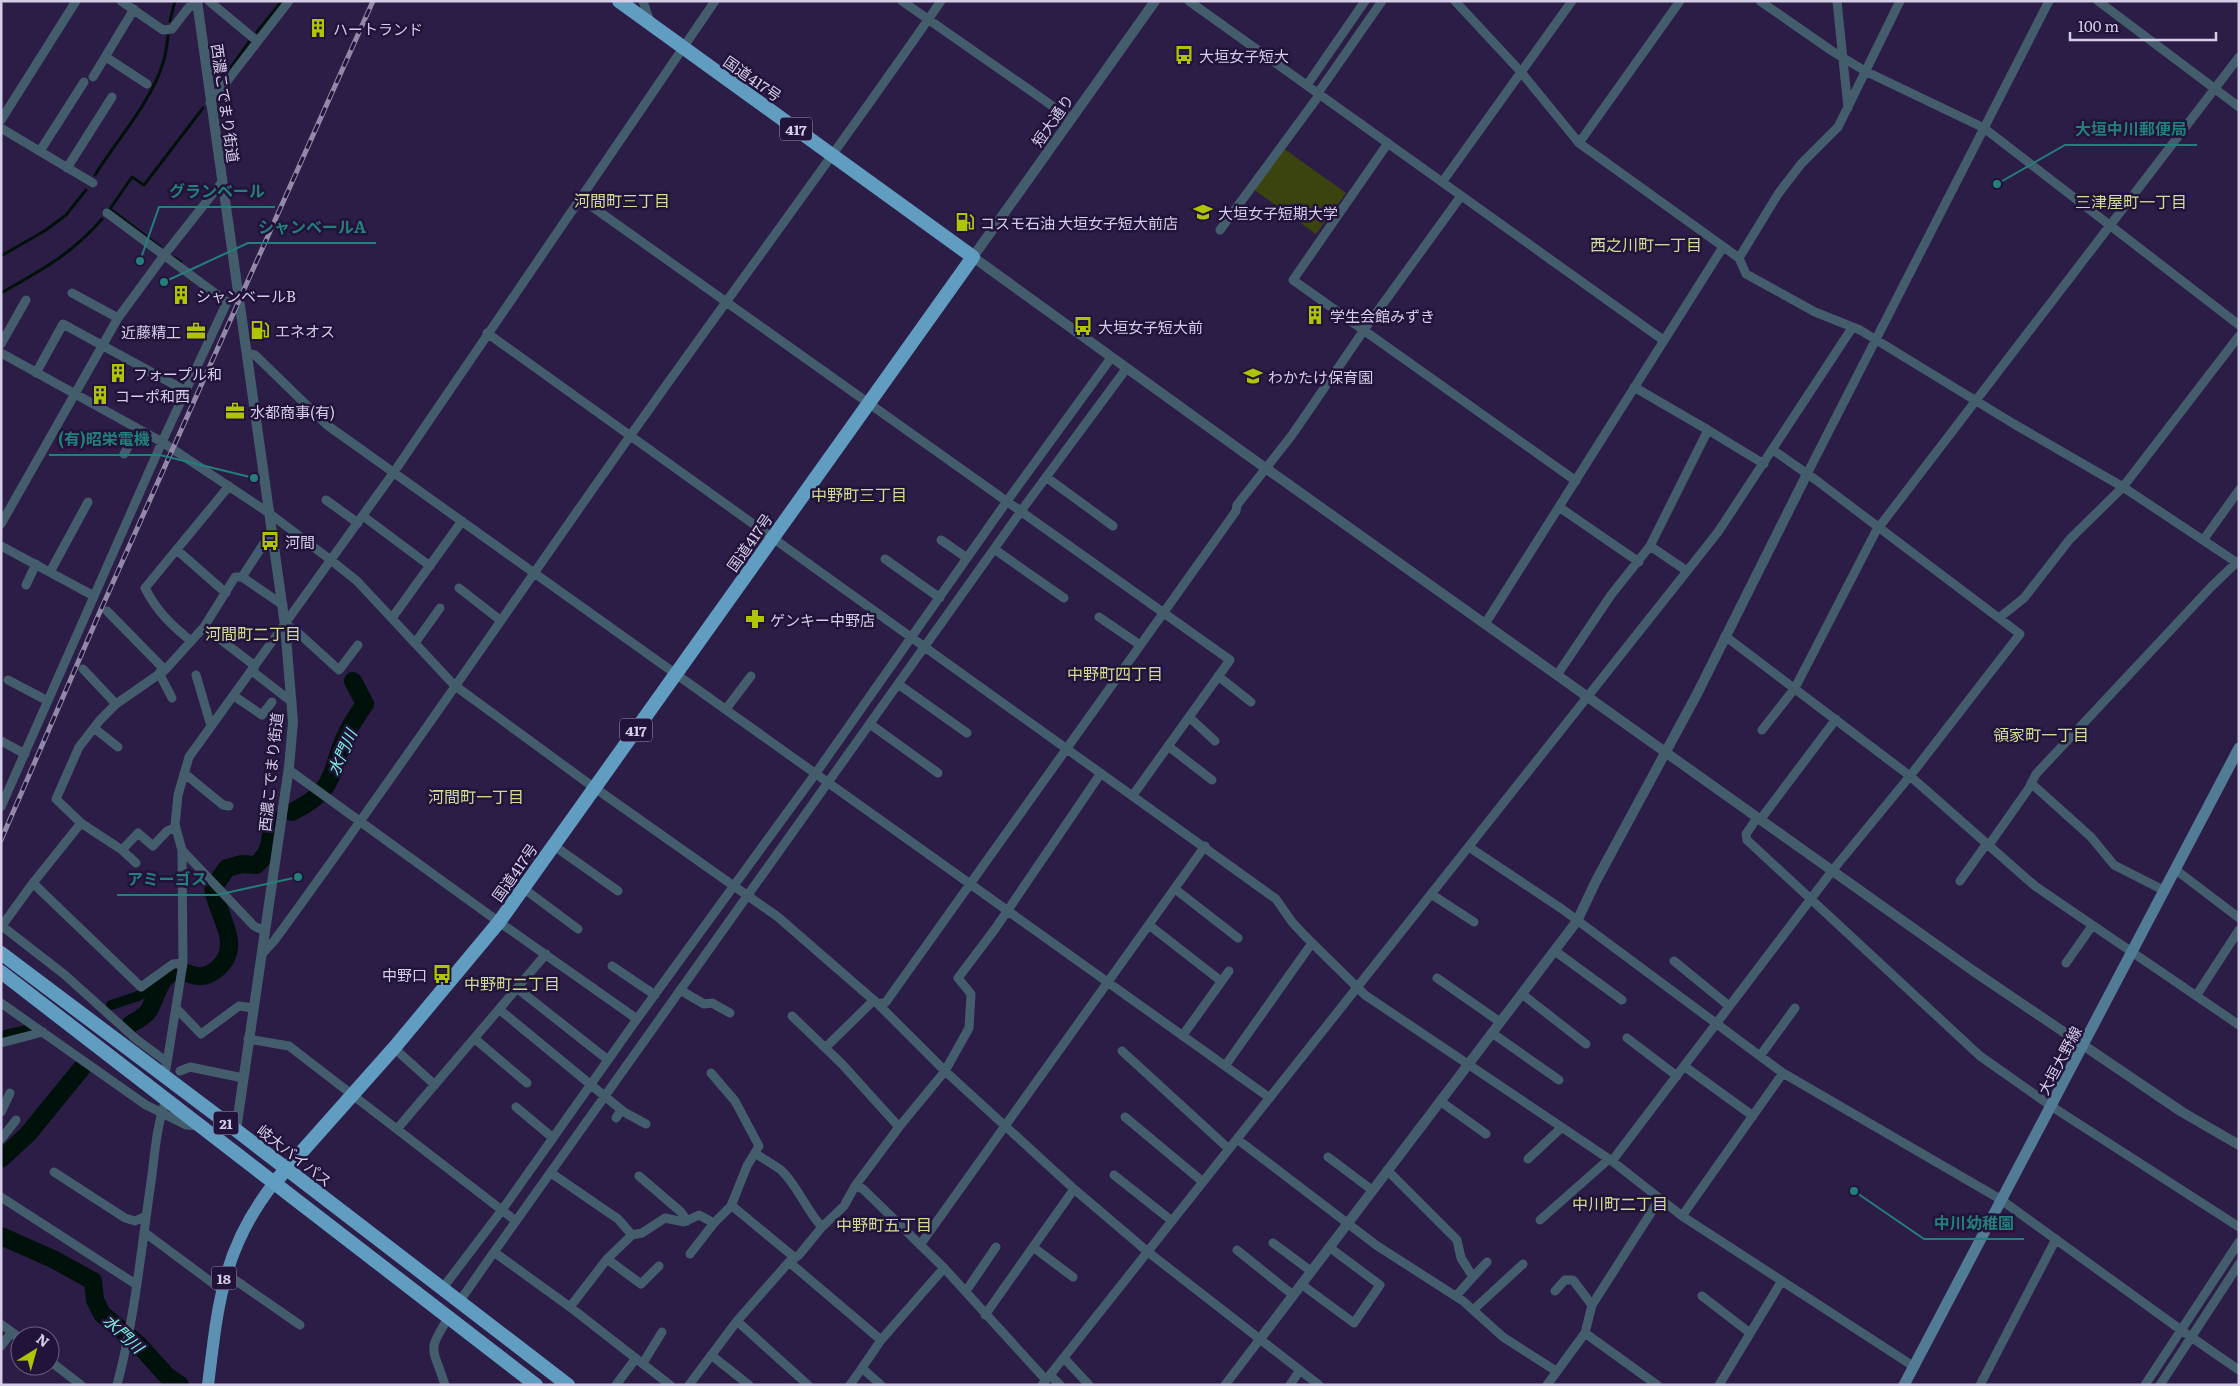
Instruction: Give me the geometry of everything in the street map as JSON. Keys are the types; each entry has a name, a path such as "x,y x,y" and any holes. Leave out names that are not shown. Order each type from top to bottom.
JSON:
{"highway":[{"name":"国道417号","path":"274,1183 394,1048 499,922 973,257 619,1"},
{"name":"岐大バイパス","path":"1,954 165,1068 236,1130 568,1385"},
{"name":"21","path":"1,972 164,1106 199,1126 536,1385"}],"main road":[{"name":"大垣大野線","path":"1904,1385 2000,1199 2133,952 2239,748"},
{"name":"18","path":"208,1385 226,1273 243,1228 257,1204 274,1183"}],"street":[{"path":"1,120 76,1"},
{"path":"121,1 164,30 172,29 189,7 197,3"},
{"path":"209,1 257,41"},
{"path":"210,102 289,1"},
{"path":"643,1 650,24"},
{"path":"165,1068 182,977 182,850 176,827 178,795 189,757 361,520 715,1"},
{"path":"902,1 1071,120"},
{"path":"262,954 274,941 360,823 454,685 629,437 941,1"},
{"name":"短大通り","path":"973,257 1155,1"},
{"path":"1189,1 1663,340"},
{"path":"1314,90 1365,1"},
{"path":"1220,230 1314,90 1382,1"},
{"path":"1455,1 1521,72 1579,142 1739,258 1746,274 1815,312 1860,330 1976,402 2123,487 2238,563 2107,697 2036,774 1960,881"},
{"path":"1443,182 1572,1"},
{"path":"1579,142 1680,1"},
{"path":"1760,1 1841,57 1984,128 2239,325"},
{"path":"1837,1 1841,57 1848,108"},
{"path":"1739,258 1778,194 1801,164 1838,128 1900,1"},
{"path":"1225,1385 1577,921 1596,881 1725,636 2049,1"},
{"path":"2098,1 2239,108"},
{"name":"西濃こでまり街道","path":"197,3 285,625 293,722 289,770 236,1130"},
{"path":"94,77 134,9"},
{"path":"106,57 147,84"},
{"path":"1762,730 1796,688 1878,528 2239,57"},
{"path":"40,152 84,82"},
{"path":"67,168 112,98"},
{"path":"1,128 93,183"},
{"path":"1388,142 1293,280 1576,481"},
{"path":"1,524 118,318 165,254 222,182"},
{"path":"826,1048 876,1002 886,1002 1265,468 1292,435 1364,330 1461,196"},
{"path":"580,198 1230,660 1133,795"},
{"path":"1,807 162,442 227,302 165,254 107,213"},
{"path":"1485,624 1723,247"},
{"path":"973,257 1118,363 1832,871 2083,1046 2182,1112 2239,1145"},
{"path":"72,293 118,318"},
{"path":"1,344 26,300"},
{"path":"36,373 63,324 186,391"},
{"path":"1046,1380 1718,532 1852,328"},
{"path":"487,333 629,437 1205,846 1276,899 1292,922 1358,988 1467,1065 1610,1160 1682,1216 1781,1282 1914,1366"},
{"path":"1999,618 2024,598 2070,539 2123,487 2239,336"},
{"path":"1,353 162,442 269,512 332,561 357,581 454,685 778,917 876,1002 946,1071 1074,1189 1148,1252 1319,1385"},
{"path":"247,354 255,354 327,425 1270,1098"},
{"path":"452,1297 494,1252 509,1215 551,1173 598,1091 608,1060 637,1019 742,890 822,778 870,724 898,684 940,598 967,558 1014,506 1046,477 1118,363"},
{"path":"452,1297 509,1215 553,1138 598,1091 680,990 742,890 918,642 994,548 1014,506 1118,363"},
{"path":"1634,387 1764,464"},
{"path":"124,454 138,429"},
{"path":"1557,675 1611,595 1650,546 1708,430"},
{"path":"1540,1220 1610,1160 1677,1076 1832,871 1910,776 2020,634 1773,450"},
{"path":"1046,477 1113,526"},
{"path":"191,641 172,625 153,604 145,588 230,486"},
{"path":"2204,539 2239,490"},
{"path":"326,500 361,520 430,566"},
{"path":"50,572 88,502"},
{"path":"1559,506 1639,562"},
{"path":"392,618 462,521"},
{"path":"242,577 272,531"},
{"path":"941,540 967,558"},
{"path":"1,546 94,596"},
{"path":"1650,546 1687,571"},
{"path":"994,548 1064,598"},
{"path":"177,550 226,592"},
{"path":"886,560 940,598"},
{"path":"26,585 36,564"},
{"path":"136,863 122,850 81,823 56,799 79,747 116,704 162,671 204,627 236,577 242,577 282,605"},
{"path":"459,588 500,620"},
{"path":"415,643 440,608"},
{"path":"107,611 162,671 172,698"},
{"path":"1099,617 1140,645"},
{"path":"285,625 294,629 339,670 358,645"},
{"path":"204,627 292,702"},
{"path":"1725,636 1910,776 2034,886 2239,1026"},
{"path":"82,669 116,704"},
{"path":"196,675 211,726"},
{"path":"726,710 750,676"},
{"path":"1218,676 1251,702"},
{"path":"8,680 48,701"},
{"path":"898,684 967,733"},
{"path":"234,696 262,715 272,702"},
{"path":"1189,717 1214,741"},
{"path":"1836,719 1746,834 1747,840 1980,1056 2051,1106 2239,1227"},
{"path":"870,724 938,773"},
{"path":"94,728 118,747"},
{"path":"1,741 25,754"},
{"path":"1168,746 1212,780"},
{"path":"289,770 360,823 637,1019"},
{"path":"184,773 223,805 229,806"},
{"path":"689,1385 737,1322 791,1259 800,1255 822,1228 844,1206 855,1186 899,1127 946,1071 969,1028 971,994 958,978 995,929 1101,773"},
{"path":"2031,783 2091,837 2114,864 2165,891"},
{"path":"81,823 33,883 2,927 65,975 165,1068"},
{"path":"122,850 138,833 153,846 167,831 176,827"},
{"path":"553,845 618,891"},
{"path":"920,1245 1205,846"},
{"path":"1468,847 1562,909 1783,1073 2000,1199 2239,1370"},
{"path":"182,850 254,926 265,931"},
{"path":"2176,870 2239,918"},
{"path":"33,883 141,987 173,964 183,964"},
{"path":"523,888 578,929"},
{"path":"1175,889 1238,938"},
{"path":"1431,894 1474,922"},
{"path":"1149,925 1222,981"},
{"path":"2066,962 2092,926"},
{"path":"2196,996 2239,930"},
{"path":"1225,1066 1312,943"},
{"path":"1554,951 1622,1000"},
{"path":"397,1129 546,954"},
{"path":"1674,962 1729,1006"},
{"path":"612,966 655,995"},
{"path":"1183,1036 1228,971"},
{"path":"1437,978 1500,1022"},
{"path":"518,989 608,1060"},
{"path":"680,990 704,1004 712,1003 730,1013"},
{"path":"1522,994 1586,1044"},
{"path":"1,1002 146,1105 164,1106 128,1345 117,1385"},
{"path":"177,1009 201,1034 239,1006 254,1008"},
{"path":"1760,1056 1795,1008"},
{"path":"500,1010 621,1110 646,1124"},
{"path":"792,1016 826,1048 899,1127"},
{"path":"1,1043 43,1032"},
{"path":"1492,1033 1559,1080"},
{"path":"1627,1038 1677,1076"},
{"path":"248,1039 289,1046 353,1093 509,1215"},
{"path":"475,1039 527,1083"},
{"path":"394,1048 435,1084"},
{"path":"1122,1051 1229,1149"},
{"path":"1684,1066 1753,1116"},
{"path":"180,1072 190,1067 243,1078"},
{"path":"690,1254 731,1205 746,1166 759,1146 735,1101 711,1073"},
{"path":"1682,1216 1783,1073"},
{"path":"1,1112 10,1093"},
{"path":"1440,1101 1486,1134"},
{"path":"516,1107 553,1138"},
{"path":"616,1118 621,1110"},
{"path":"1125,1117 1203,1182"},
{"path":"1,1139 16,1120"},
{"path":"1528,1159 1562,1128"},
{"path":"1237,1139 1376,1246 1456,1296 1503,1337 1556,1371"},
{"path":"755,1153 782,1171 796,1189 810,1215 822,1228"},
{"path":"1328,1157 1372,1190"},
{"path":"1387,1170 1457,1240 1461,1258 1473,1277"},
{"path":"54,1172 125,1218 136,1221 146,1216"},
{"path":"551,1173 618,1219 632,1235"},
{"path":"1114,1175 1172,1221"},
{"path":"639,1176 681,1212 687,1221"},
{"path":"855,1186 863,1189 944,1268 1046,1380 1060,1385"},
{"path":"985,1315 1074,1189"},
{"path":"1,1197 137,1285"},
{"path":"1547,1385 1585,1333 1592,1305 1659,1200"},
{"path":"731,1205 881,1340"},
{"path":"570,1307 608,1259 632,1235 642,1233 665,1218 684,1222 699,1215 714,1223"},
{"path":"144,1232 222,1290"},
{"path":"1980,1385 2056,1239"},
{"path":"2145,1385 2239,1242"},
{"path":"1273,1243 1311,1271"},
{"path":"966,1291 996,1247"},
{"path":"1033,1247 1073,1277"},
{"path":"1302,1284 1354,1323 1380,1285 1329,1247"},
{"path":"1237,1250 1293,1295"},
{"path":"494,1252 570,1307 670,1385"},
{"path":"608,1259 641,1284 659,1266"},
{"path":"1456,1296 1487,1262"},
{"path":"1473,1310 1523,1264"},
{"path":"2160,1385 2239,1264"},
{"path":"850,1385 881,1340 944,1268"},
{"path":"226,1273 300,1325"},
{"path":"1556,1291 1565,1280 1574,1280 1592,1305"},
{"path":"1719,1385 1781,1282"},
{"path":"1702,1296 1750,1333"},
{"path":"444,1385 432,1351 434,1339 445,1314"},
{"path":"737,1322 808,1385"},
{"path":"616,1385 640,1361 662,1332"},
{"path":"1585,1333 1657,1385"},
{"path":"1,1346 10,1335"},
{"path":"711,1355 748,1385"},
{"path":"1064,1358 1089,1385"},
{"path":"862,1368 881,1385"},
{"path":"60,1369 81,1385"},
{"path":"1290,1385 1300,1370"}],"green space":[{"path":"1283,148 1346,193 1316,234 1253,189"}],"waterway":[{"path":"170,21 175,1"},
{"path":"257,32 282,1"},
{"path":"95,175 133,120 158,78 166,53 168,36"},
{"path":"216,88 249,42"},
{"path":"160,247 110,209 132,177 144,185 203,108"},
{"path":"1,256 46,230 66,215 86,190"},
{"path":"1,293 67,252 79,243 102,219"},
{"path":"173,257 181,262"},
{"name":"水門川","path":"292,812 317,796 330,780 346,735 365,704 353,681"},
{"name":"水門川","path":"131,1024 147,1013 159,987 170,974 183,972 195,976 203,976 214,972 222,964 227,955 228,937 213,888 227,868 242,864 256,865 263,858 267,852 271,831 276,820"},
{"path":"111,1005 138,996 162,983"},
{"path":"1,1036 30,1029"},
{"name":"水門川","path":"1,1159 28,1134 81,1069"},
{"name":"水門川","path":"1,1236 53,1259 93,1281 95,1300 102,1314 139,1345 167,1376 180,1385"}],"railway":[{"path":"1,840 102,607 373,1"}],"place":[{"name":"ハートランド","path":"318,28"},
{"name":"大垣女子短大","path":"1184,55"},
{"name":"大垣中川郵便局","path":"1997,184"},
{"name":"大垣女子短期大学","path":"1203,212"},
{"name":"コスモ石油 大垣女子短大前店","path":"965,222"},
{"name":"グランベール","path":"140,261"},
{"name":"シャンベールA","path":"164,282"},
{"name":"シャンベールB","path":"181,295"},
{"name":"学生会館みずき","path":"1315,315"},
{"name":"大垣女子短大前","path":"1083,326"},
{"name":"エネオス","path":"260,330"},
{"name":"近藤精工","path":"196,331"},
{"name":"フォープル和","path":"118,373"},
{"name":"わかたけ保育園","path":"1253,376"},
{"name":"コーポ和西","path":"100,395"},
{"name":"水都商事(有)","path":"235,411"},
{"name":"(有)昭栄電機","path":"254,478"},
{"name":"河間","path":"270,541"},
{"name":"ゲンキー中野店","path":"755,619"},
{"name":"アミーゴス","path":"298,877"},
{"name":"中野口","path":"442,974"},
{"name":"中川幼稚園","path":"1854,1191"}],"district":[{"name":"河間町三丁目","path":"622,200"},
{"name":"三津屋町一丁目","path":"2131,201"},
{"name":"西之川町一丁目","path":"1646,244"},
{"name":"中野町三丁目","path":"859,494"},
{"name":"河間町二丁目","path":"253,633"},
{"name":"中野町四丁目","path":"1115,673"},
{"name":"領家町一丁目","path":"2041,734"},
{"name":"河間町一丁目","path":"476,796"},
{"name":"中野町二丁目","path":"512,983"},
{"name":"中川町二丁目","path":"1620,1203"},
{"name":"中野町五丁目","path":"884,1224"}]}
